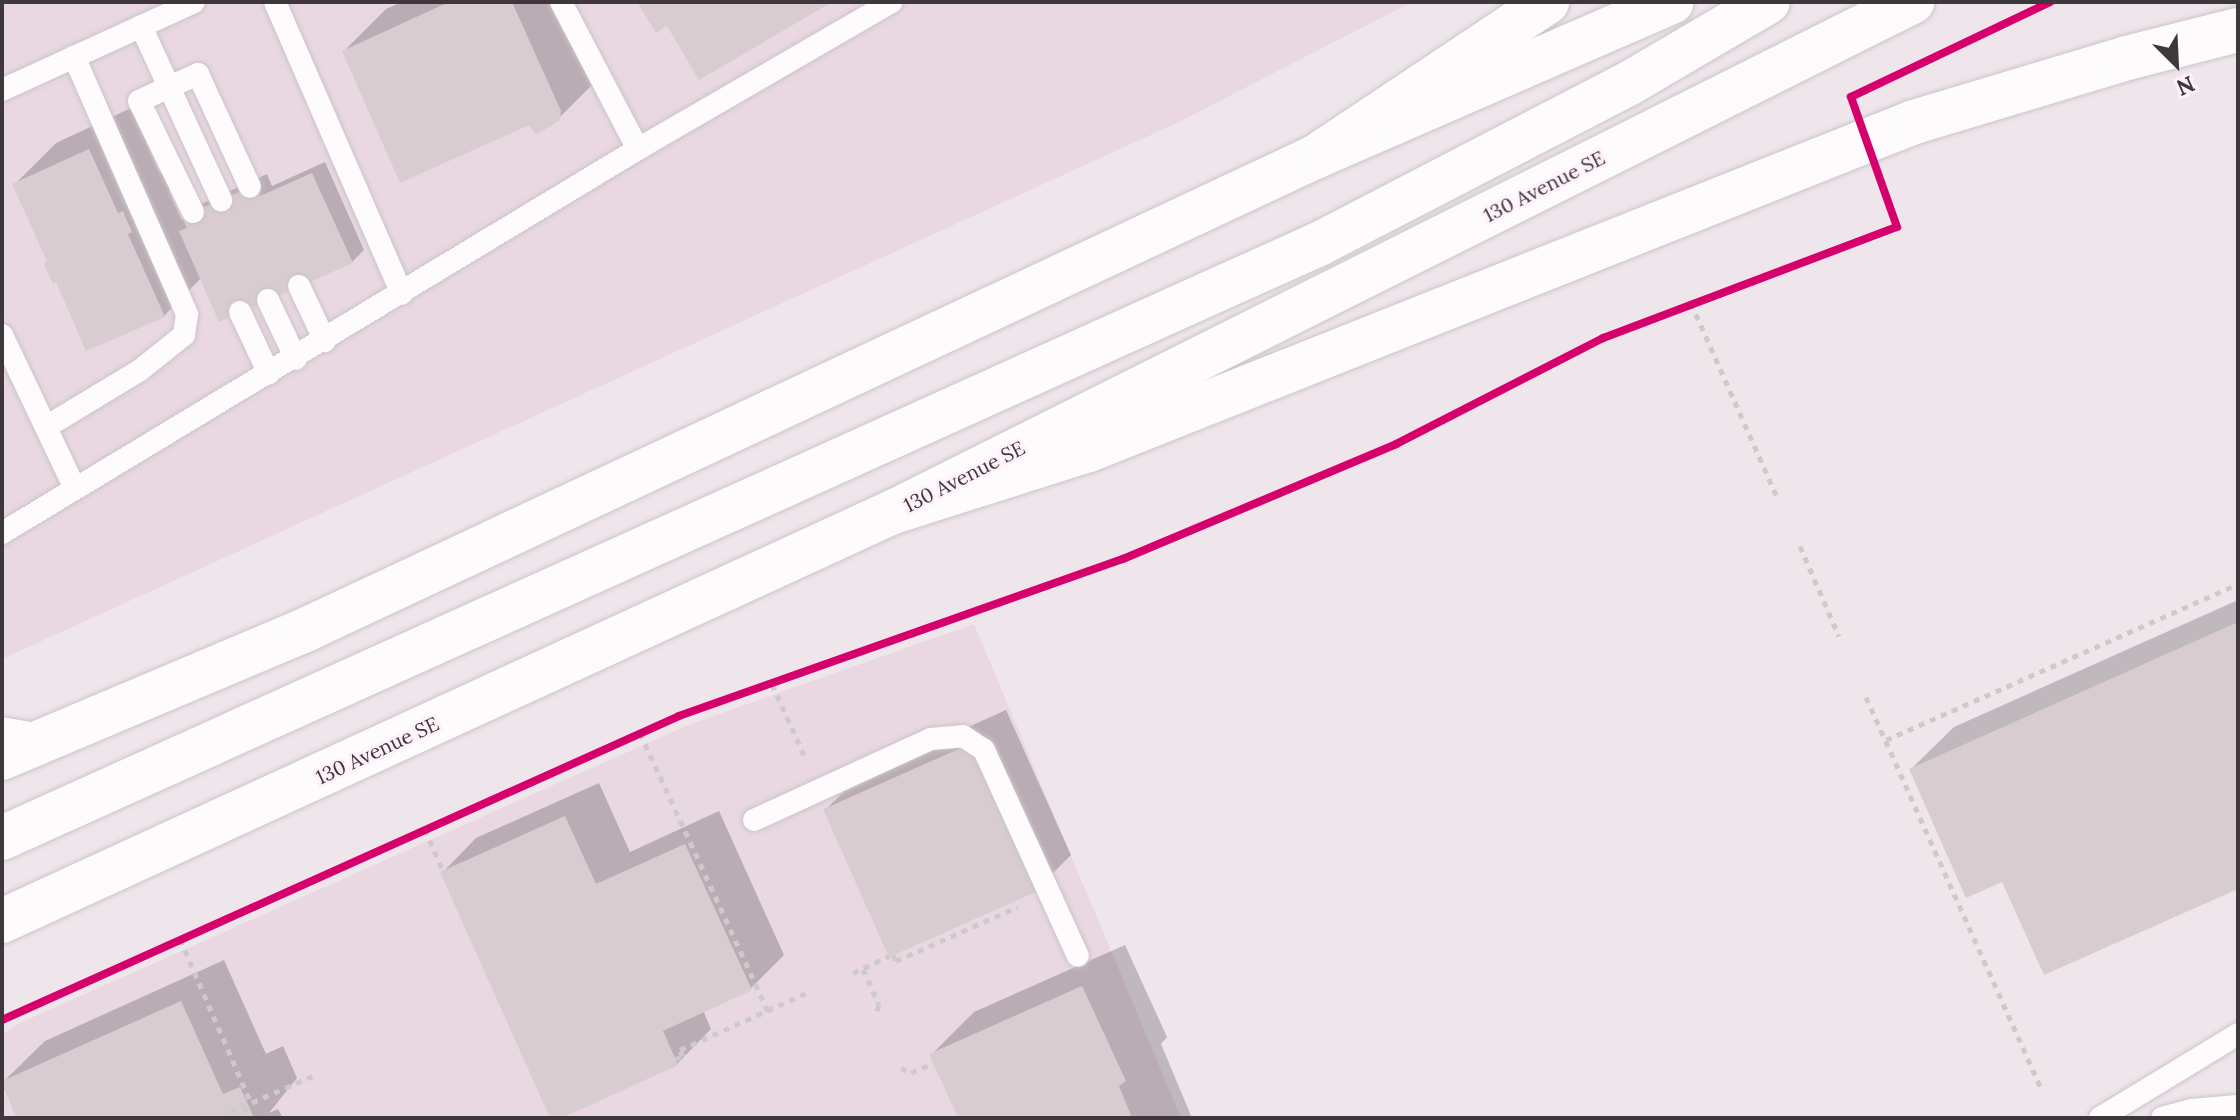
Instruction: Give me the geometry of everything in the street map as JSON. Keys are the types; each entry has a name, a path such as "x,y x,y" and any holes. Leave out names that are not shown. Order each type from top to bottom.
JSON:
{"main road":[{"path":"1315,157 1547,2"},
{"path":"2,758 301,632 1315,157 1672,2"},
{"path":"2,838 1319,244 1628,84 1768,2"},
{"name":"130 Avenue SE","path":"2,921 893,512 1912,2"},
{"path":"893,512 1089,450 1914,122 2127,58 2238,30"},
{"path":"2,953 54,898"}],"lane":[{"path":"2,90 194,2"},
{"path":"275,2 402,294"},
{"path":"561,2 638,149"},
{"path":"2,533 296,359 638,149 892,2"},
{"path":"141,26 221,200"},
{"path":"46,427 139,371 184,335 187,314 74,57"},
{"path":"193,212 139,101 198,74 250,187"},
{"path":"299,286 325,341"},
{"path":"268,300 296,359"},
{"path":"240,312 269,374"},
{"path":"2,335 75,489"},
{"path":"2,728 49,737"},
{"path":"754,820 931,739 963,736 984,750 1078,956"},
{"path":"2100,1118 2238,1034"},
{"path":"2162,1118 2191,1110 2238,1106"}],"path":[{"path":"1676,309 1702,298"},
{"path":"1691,303 1777,497"},
{"path":"1800,546 1839,636"},
{"path":"1886,740 2238,584"},
{"path":"759,688 786,679"},
{"path":"772,684 807,763"},
{"path":"1866,697 2041,1089"},
{"path":"625,739 653,727"},
{"path":"640,733 768,1011"},
{"path":"411,836 439,823"},
{"path":"425,829 443,871"},
{"path":"853,973 891,956 896,961 1018,907"},
{"path":"167,945 195,933"},
{"path":"180,939 251,1103"},
{"path":"863,969 879,1005 876,1014"},
{"path":"675,1059 683,1056 680,1050 806,993"},
{"path":"901,1068 911,1073 933,1063"},
{"path":"230,1112 315,1075"},
{"path":"244,1106 250,1118"}],"shaded area":[{"path":"2,2 1412,2 1177,123 2,659"},
{"path":"974,624 1181,1118 2,1118 2,1034 22,1022 688,725"}],"building":[{"path":"449,2 512,2 561,111 560,120 536,135 529,125 400,183 342,51"},
{"path":"637,2 832,2 699,80 667,26 656,33"},
{"path":"89,149 118,213 123,211 132,232 128,234 165,317 86,351 56,282 53,284 44,264 47,261 12,184"},
{"path":"312,173 353,263 219,322 179,231 187,228 182,217 255,185 260,196"},
{"path":"2238,622 2238,889 2044,975 2002,882 1966,898 1909,769"},
{"path":"972,743 1038,891 889,957 823,809"},
{"path":"565,816 596,884 685,844 752,990 663,1031 678,1065 562,1118 550,1118 440,872"},
{"path":"1082,986 1126,1081 1119,1086 1132,1118 958,1118 929,1054"},
{"path":"181,1001 223,1094 240,1087 254,1118 16,1118 2,1081"}],"cycle path":[{"path":"2,1020 679,716 1123,559 1396,444 1603,338 1897,227 1851,97 2050,2"}]}
